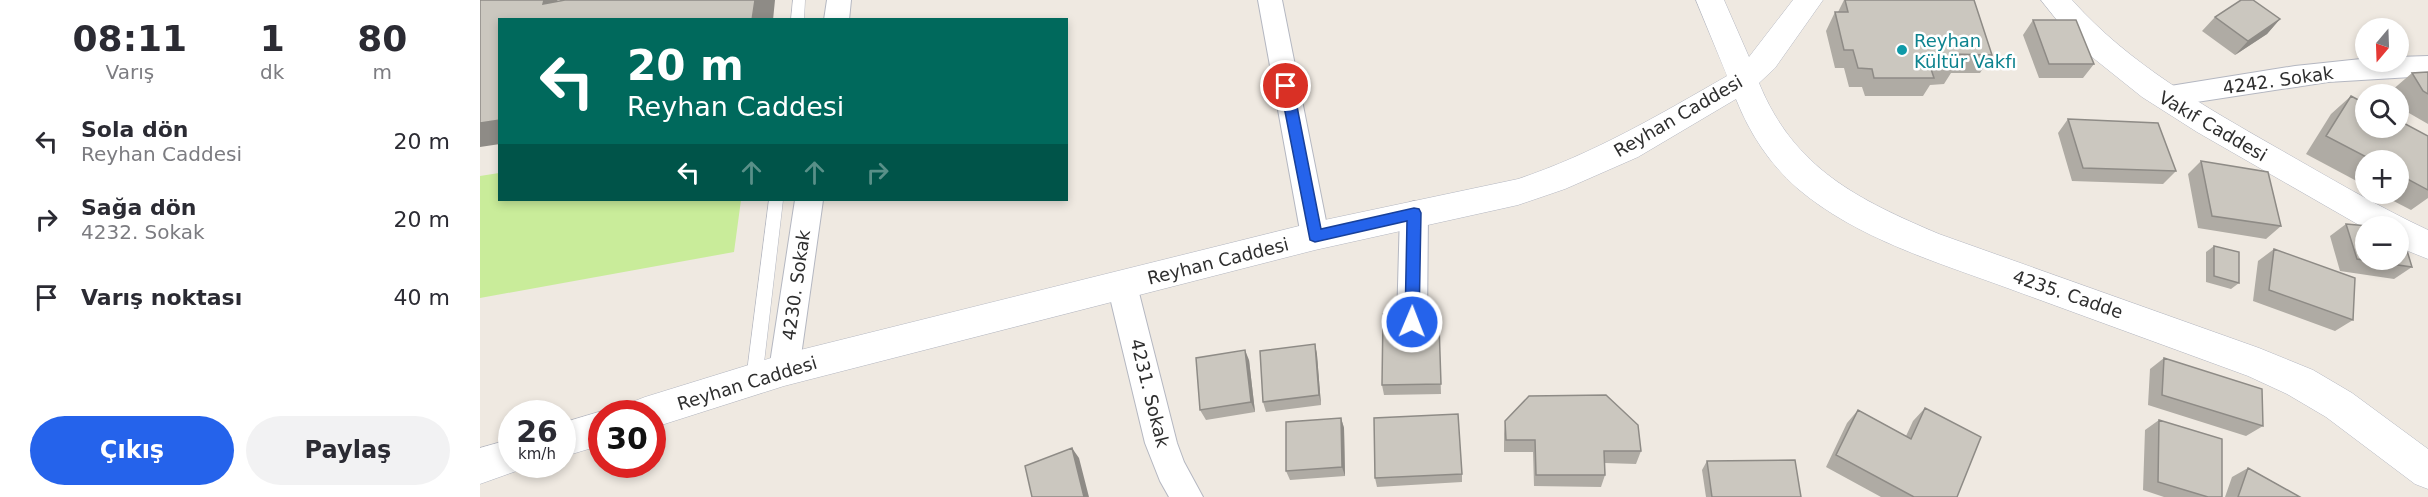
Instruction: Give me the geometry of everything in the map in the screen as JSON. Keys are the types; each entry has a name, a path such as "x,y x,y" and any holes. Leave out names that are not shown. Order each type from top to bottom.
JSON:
{"street":[{"path":"836,18 839,0"},
{"path":"1270,0 1315,236"},
{"name":"4235. Cadde","path":"1710,0 1760,118 1772,140 1817,184 1885,226 1927,244 2195,339 2300,382 2338,405 2428,471"},
{"name":"Reyhan Caddesi","path":"666,407 769,375 1315,236 1518,192 1589,166 1627,148 1744,80 1765,60 1809,0"},
{"name":"Vakıf Caddesi","path":"2055,0 2078,28 2115,63 2164,97 2372,216"},
{"name":"4242. Sokak","path":"2164,97 2314,73 2428,66"},
{"name":"4230. Sokak","path":"769,375 809,201"},
{"path":"1412,322 1414,213"},
{"path":"2409,236 2428,245"},
{"name":"4231. Sokak","path":"1122,285 1161,443 1171,470 1187,497"},
{"path":"480,466 498,460"}],"lane":[{"path":"797,18 799,0"},
{"path":"769,375 776,201"}],"green space":[{"path":"498,173 498,201 741,201 734,252 480,298 480,176"}],"building":[{"path":"480,0 544,0 543,4 565,0 755,0 752,18 498,18 498,120 480,123"},
{"name":"Reyhan Kültür Vakfı","path":"1845,0 1974,0 1992,55 1952,54 1955,66 1930,66 1934,78 1874,78 1872,69 1858,68 1853,50 1844,50 1835,12 1848,12"},
{"path":"2241,0 2253,0 2280,19 2248,41 2215,17"},
{"path":"2033,20 2076,20 2094,64 2049,64"},
{"path":"2428,72 2428,94 2423,91 2412,73"},
{"path":"2351,96 2355,98 2355,138 2409,138 2409,126 2428,136 2428,190 2409,180 2409,150 2355,151 2326,136"},
{"path":"2068,119 2158,123 2176,171 2083,168"},
{"path":"2201,161 2268,172 2281,226 2212,216"},
{"path":"2346,224 2355,225 2355,253"},
{"path":"2214,246 2239,252 2239,283 2214,276"},
{"path":"2274,249 2355,278 2353,320 2269,290"},
{"path":"1408,313 1408,325 1439,324 1441,384 1382,385 1383,314"},
{"path":"1315,344 1319,395 1263,402 1260,351"},
{"path":"1245,350 1251,402 1200,410 1196,358"},
{"path":"2164,358 2262,389 2263,426 2162,395"},
{"path":"1606,395 1638,425 1641,451 1604,451 1605,475 1536,475 1535,440 1506,440 1505,421 1529,396"},
{"path":"1925,408 1981,437 1957,497 1914,497 1836,455 1858,410 1911,439"},
{"path":"1458,414 1462,474 1375,478 1374,418"},
{"path":"1341,418 1342,467 1286,471 1286,422"},
{"path":"2159,420 2222,439 2222,497 2208,497 2158,482"},
{"path":"1072,448 1084,497 1032,497 1025,466"},
{"path":"1795,460 1801,497 1712,497 1707,461"},
{"path":"2248,468 2300,497 2238,497"}],"place":[{"name":"Reyhan Kültür Vakfı","path":"1902,50"}],"route":[{"path":"1286,86 1315,236 1414,213 1412,322"}]}
